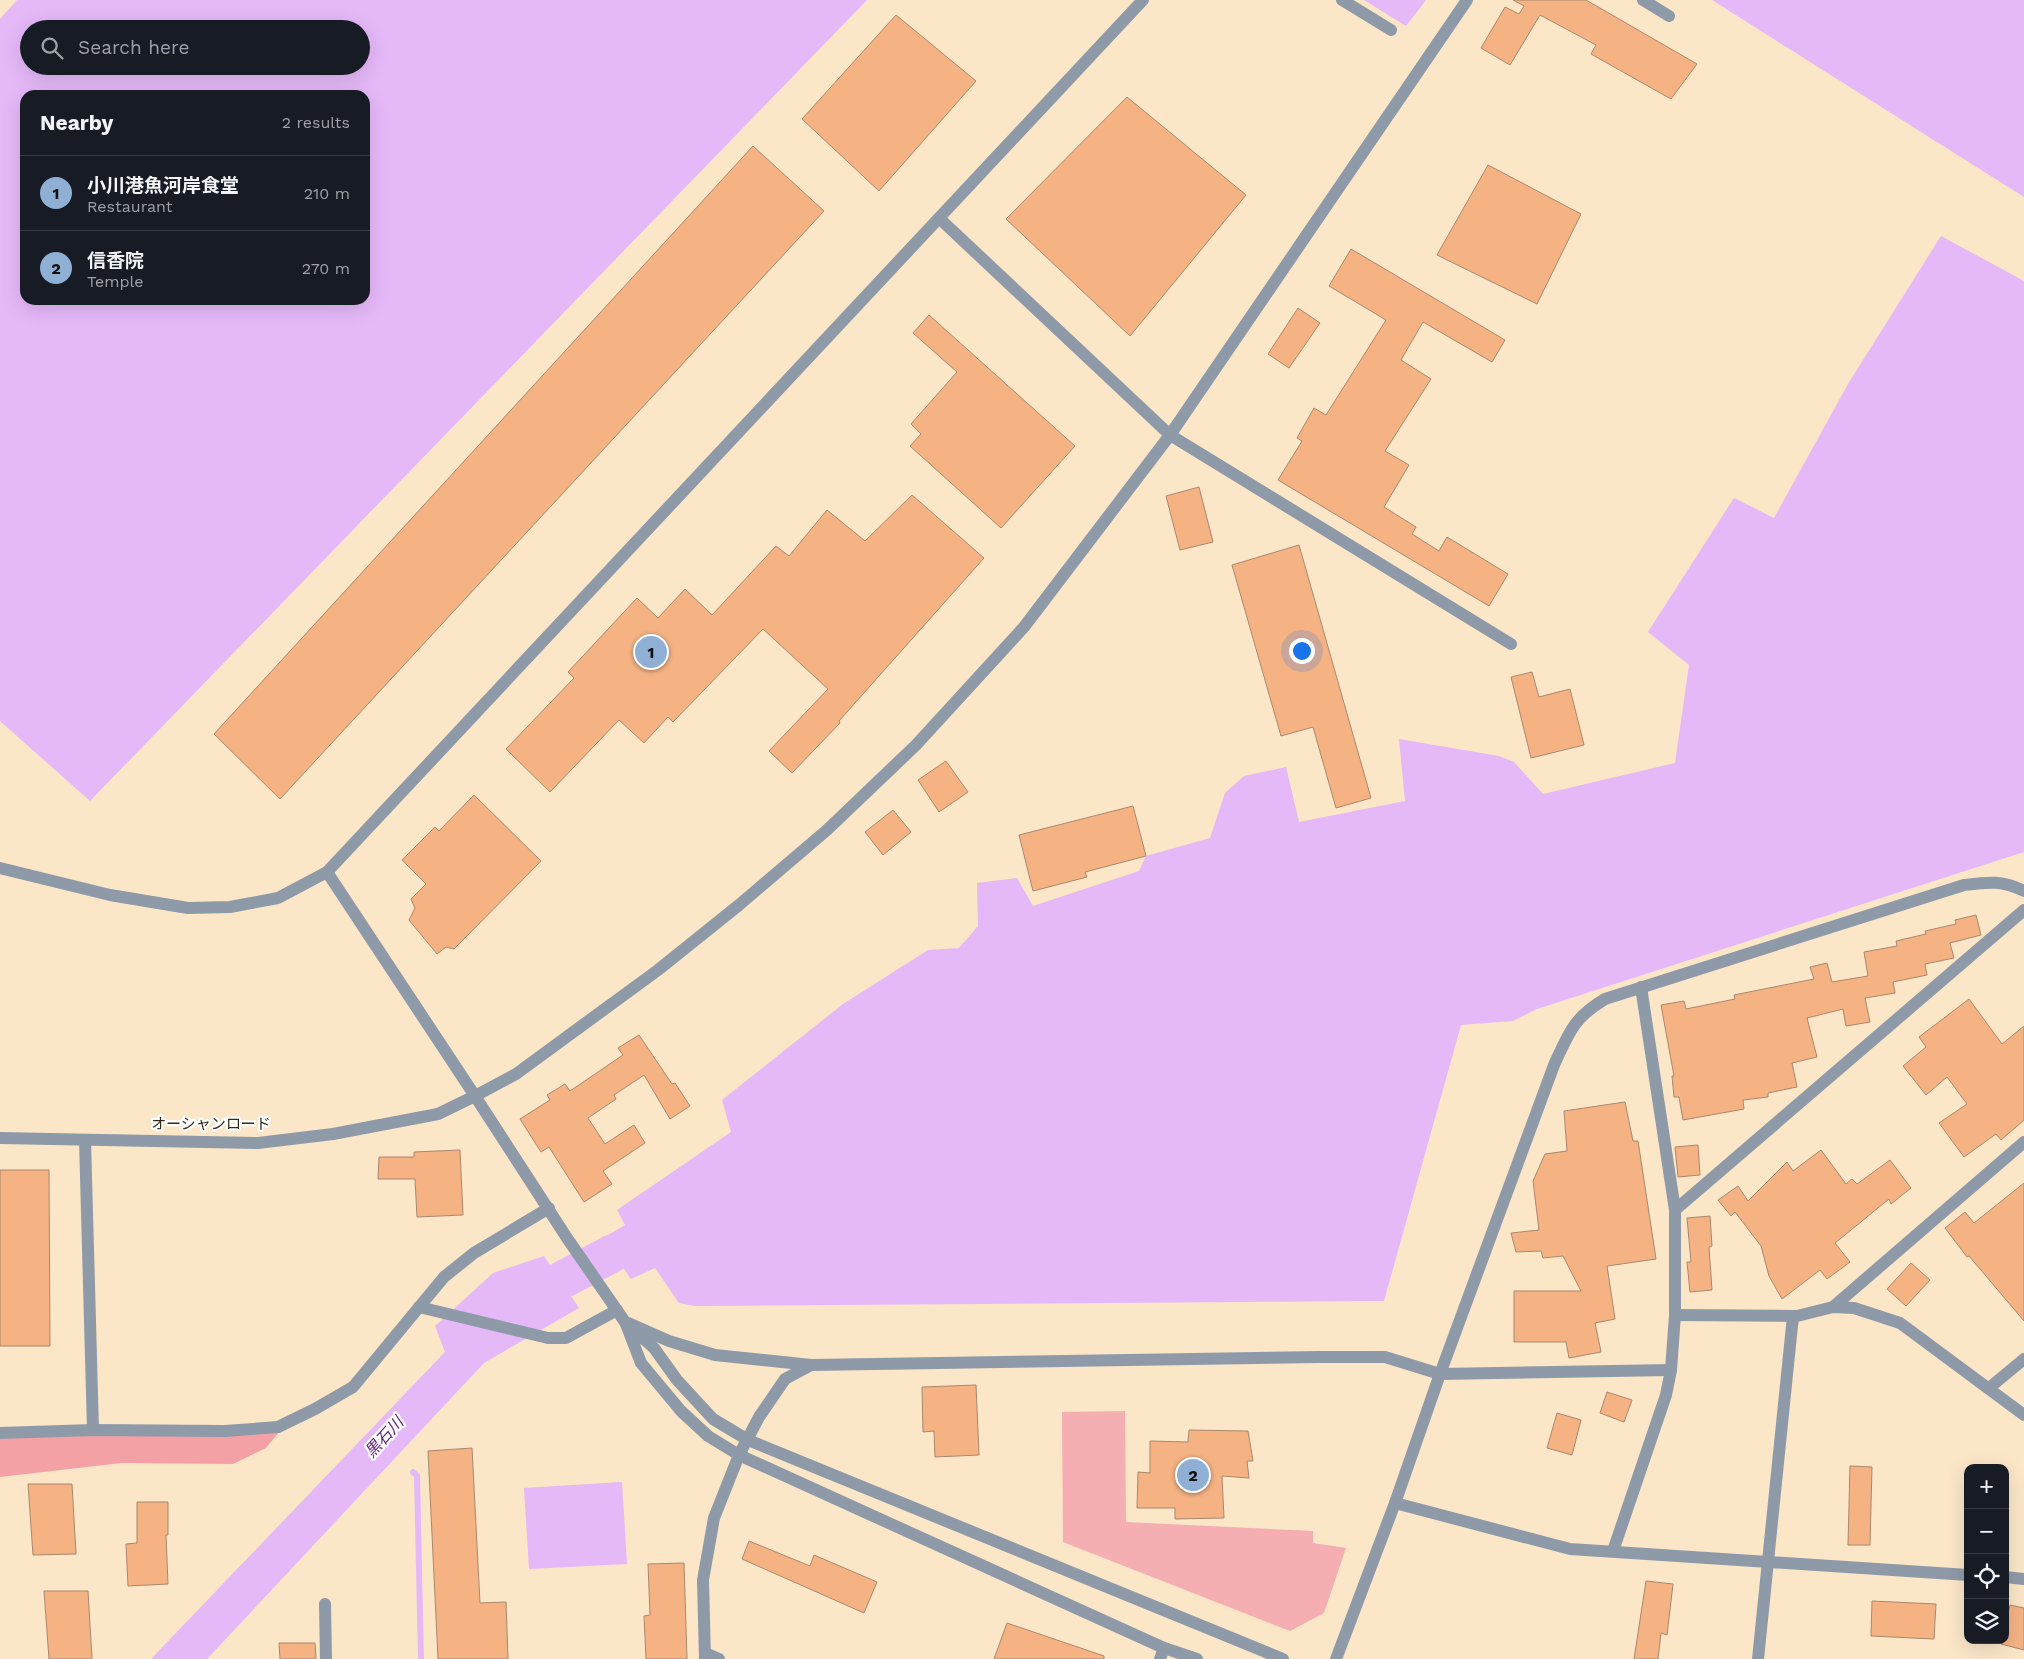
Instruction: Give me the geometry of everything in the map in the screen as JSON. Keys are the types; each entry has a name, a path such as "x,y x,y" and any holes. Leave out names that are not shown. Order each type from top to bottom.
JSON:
{"street":[{"path":"0,868 110,895 188,908 230,906 278,898 327,872 1143,0"},
{"path":"1342,0 1391,30"},
{"name":"オーシャンロード","path":"0,1138 258,1143 334,1134 438,1114 516,1074 658,970 732,911 827,830 909,751 1024,627 1170,435 1467,0"},
{"path":"1643,0 1669,16"},
{"path":"940,219 1170,435 1511,644"},
{"path":"327,872 567,1238 625,1322 641,1363 681,1411 708,1436 739,1455 1162,1653 1197,1659"},
{"path":"1336,1659 1395,1503 1440,1374 1554,1065 1577,1019 1588,1009 1605,999 1964,885 1994,881 2012,885 2024,891"},
{"path":"1675,1210 2024,910"},
{"path":"1613,1550 1666,1395 1671,1370 1675,1315 1675,1210 1641,987"},
{"path":"85,1140 93,1430"},
{"path":"1833,1307 2024,1142"},
{"path":"0,1433 93,1430 224,1431 278,1427 315,1409 353,1387 444,1277 474,1253 549,1208"},
{"path":"419,1307 548,1338 566,1338 617,1310"},
{"path":"1675,1315 1792,1316 1833,1307 1854,1308 1900,1323 2024,1415"},
{"path":"1758,1659 1792,1316"},
{"path":"625,1322 668,1342 715,1355 811,1365 1385,1357 1440,1374 1671,1370"},
{"path":"625,1322 654,1348 677,1380 713,1419 748,1440 1282,1659"},
{"path":"1989,1388 2024,1359"},
{"path":"718,1659 705,1656 703,1580 714,1518 739,1455 759,1417 786,1379 811,1365"},
{"path":"1395,1503 1570,1549 1613,1550 1964,1575"},
{"path":"2009,1577 2024,1579"},
{"path":"325,1604 326,1659"}],"shaded area":[{"path":"1125,1411 1126,1522 1313,1531 1313,1543 1346,1548 1324,1613 1290,1631 1063,1542 1062,1412"},
{"path":"280,1431 266,1448 233,1464 121,1463 0,1477 0,1436"}],"water":[{"path":"17,0 867,0 90,801 0,721 0,19"},
{"path":"1364,0 1426,0 1406,26"},
{"path":"1712,0 2024,0 2024,197"},
{"path":"1941,236 2024,281 2024,852 1537,1009 1513,1021 1461,1025 1384,1301 695,1306 679,1303 655,1268 631,1279 603,1238 625,1225 617,1210 731,1132 722,1100 843,1004 928,950 959,948 978,926 977,883 1017,878 1033,906 1139,871 1146,856 1210,838 1225,793 1244,776 1286,767 1299,822 1405,801 1399,739 1499,756 1514,762 1543,794 1675,763 1689,665 1648,632 1734,498 1774,518 1848,384"},
{"path":"544,1256 579,1308 484,1363 207,1659 151,1659 445,1352 435,1326 493,1273"},
{"path":"622,1482 627,1564 529,1569 524,1488"}],"building":[{"path":"1513,0 1586,0 1697,64 1671,99 1591,54 1596,45 1540,15 1510,65 1481,48 1505,7 1519,14 1524,6"},
{"path":"896,15 976,81 879,191 802,119"},
{"path":"1127,97 1246,195 1130,336 1006,219"},
{"path":"753,146 824,211 280,799 214,734"},
{"path":"1488,165 1581,214 1537,304 1437,255"},
{"path":"1351,249 1505,340 1492,362 1423,322 1401,360 1431,379 1385,451 1409,465 1384,507 1416,527 1412,534 1439,551 1447,537 1508,574 1489,606 1278,480 1302,441 1297,438 1314,408 1326,415 1386,320 1329,286"},
{"path":"1298,308 1320,323 1289,368 1268,354"},
{"path":"929,315 1075,446 1001,528 910,446 921,434 911,424 957,372 913,333"},
{"path":"1199,487 1213,542 1180,550 1166,496"},
{"path":"912,495 984,558 839,721 840,723 792,773 769,751 828,689 763,629 673,722 668,717 644,743 619,720 550,792 506,749 574,678 568,672 637,598 658,618 685,589 712,615 776,546 789,556 827,510 865,541"},
{"path":"1299,545 1371,798 1336,808 1313,727 1281,736 1232,565"},
{"path":"1532,672 1539,697 1570,689 1584,745 1531,758 1511,677"},
{"path":"946,761 968,792 939,812 918,780"},
{"path":"474,795 541,861 454,949 446,947 437,954 409,920 415,908 411,899 426,884 402,860 435,827 439,831"},
{"path":"1133,806 1146,856 1085,872 1087,877 1033,891 1019,835"},
{"path":"893,810 911,832 883,855 865,832"},
{"path":"1976,915 1981,935 1950,943 1954,958 1925,964 1927,975 1893,982 1895,993 1865,998 1870,1022 1846,1026 1843,1009 1807,1018 1817,1057 1792,1063 1797,1087 1768,1093 1768,1097 1743,1100 1744,1109 1683,1120 1679,1097 1674,1097 1672,1076 1674,1076 1661,1005 1684,1001 1686,1009 1735,999 1734,995 1814,979 1810,967 1827,963 1832,982 1868,976 1864,952 1897,946 1896,941 1926,934 1925,931 1956,924 1955,920"},
{"path":"1969,999 2002,1044 2024,1026 2024,1120 2001,1140 1996,1134 1964,1157 1939,1123 1967,1104 1947,1077 1926,1095 1903,1066 1926,1047 1919,1037"},
{"path":"639,1035 672,1084 675,1083 690,1106 670,1119 644,1075 614,1095 616,1099 588,1118 605,1144 634,1125 645,1143 603,1171 612,1184 584,1202 549,1147 541,1152 520,1119 550,1100 547,1095 565,1084 570,1091 623,1055 618,1048"},
{"path":"1625,1102 1633,1141 1638,1141 1656,1259 1607,1266 1615,1319 1595,1323 1601,1352 1569,1358 1566,1342 1514,1342 1514,1291 1581,1291 1563,1256 1543,1258 1541,1251 1516,1252 1511,1233 1539,1230 1533,1181 1545,1154 1567,1151 1564,1111"},
{"path":"1698,1145 1700,1175 1678,1177 1675,1147"},
{"path":"460,1150 463,1215 417,1217 415,1179 378,1179 379,1157 414,1157 414,1152"},
{"path":"1821,1150 1846,1184 1852,1179 1857,1184 1890,1160 1911,1188 1891,1204 1889,1199 1835,1243 1850,1262 1827,1279 1820,1270 1782,1299 1769,1276 1761,1246 1735,1212 1731,1216 1718,1200 1738,1186 1748,1201 1787,1162 1793,1171"},
{"path":"0,1170 49,1170 50,1346 0,1346"},
{"path":"2024,1183 2024,1321 1969,1256 1967,1257 1945,1228 1965,1212 1974,1223"},
{"path":"1710,1216 1712,1246 1709,1247 1712,1290 1690,1292 1687,1262 1691,1262 1687,1218"},
{"path":"1911,1263 1930,1280 1906,1306 1887,1289"},
{"path":"976,1385 979,1455 935,1457 934,1431 923,1432 922,1387"},
{"path":"1607,1392 1632,1400 1624,1422 1600,1413"},
{"path":"1557,1413 1581,1420 1572,1455 1547,1448"},
{"path":"1189,1430 1248,1431 1253,1461 1247,1461 1249,1478 1222,1476 1224,1518 1175,1519 1175,1508 1137,1508 1138,1472 1150,1473 1150,1441 1188,1442"},
{"path":"472,1448 480,1603 506,1602 508,1659 438,1659 428,1451"},
{"path":"1850,1466 1872,1467 1870,1545 1848,1545"},
{"path":"28,1484 72,1484 76,1554 33,1555"},
{"path":"137,1502 168,1502 168,1535 166,1535 168,1584 128,1586 126,1544 137,1543"},
{"path":"749,1541 810,1566 814,1555 877,1582 864,1613 742,1559"},
{"path":"684,1563 687,1659 646,1659 644,1616 650,1615 648,1564"},
{"path":"1646,1581 1673,1584 1667,1635 1661,1633 1658,1659 1634,1659"},
{"path":"44,1591 88,1591 92,1659 49,1659"},
{"path":"1872,1601 1936,1604 1934,1639 1871,1636"},
{"path":"2010,1605 2024,1608 2024,1650 2001,1644 2009,1644"},
{"path":"1007,1623 1104,1656 1104,1659 994,1659"},
{"path":"279,1643 315,1643 316,1659 280,1659"}],"waterway":[{"name":"黒石川","path":"515,1305 613,1253"},
{"path":"413,1472 417,1476 421,1659"}],"place":[{"name":"小川港魚河岸食堂","path":"651,652"},
{"name":"信香院","path":"1193,1475"}]}
